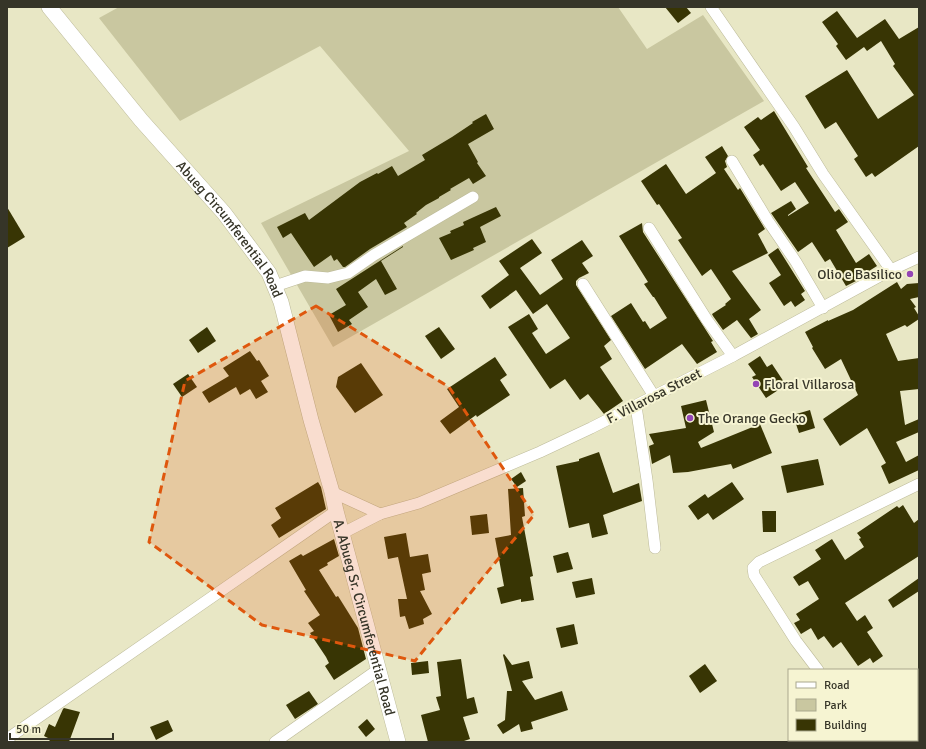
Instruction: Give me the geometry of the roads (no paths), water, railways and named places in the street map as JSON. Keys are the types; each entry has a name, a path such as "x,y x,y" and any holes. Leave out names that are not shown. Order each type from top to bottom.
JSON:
{"street":[{"name":"Abueg Circumferential Road","path":"49,7 141,120 224,213 263,264 275,286 281,302 311,420 332,492"},
{"path":"711,7 794,127 823,174 891,270"},
{"path":"732,160 768,221 796,262 823,308"},
{"path":"275,286 305,276 328,278 348,273 374,255 474,197"},
{"path":"649,228 707,320 733,356"},
{"name":"F. Villarosa Street","path":"343,533 380,514 419,503 540,452 636,406 823,308 891,270 919,257"},
{"path":"584,284 654,396"},
{"path":"636,406 655,548"},
{"path":"817,669 792,634 754,575 753,568 760,562 919,484"},
{"path":"332,492 380,514"},
{"name":"A. Abueg Sr. Circumferential Road","path":"332,492 398,742"},
{"path":"7,739 336,511"},
{"path":"275,742 379,669"}],"place":[{"name":"Olio e Basilico","path":"910,274"},
{"name":"Floral Villarosa","path":"756,384"},
{"name":"The Orange Gecko","path":"690,418"}]}
